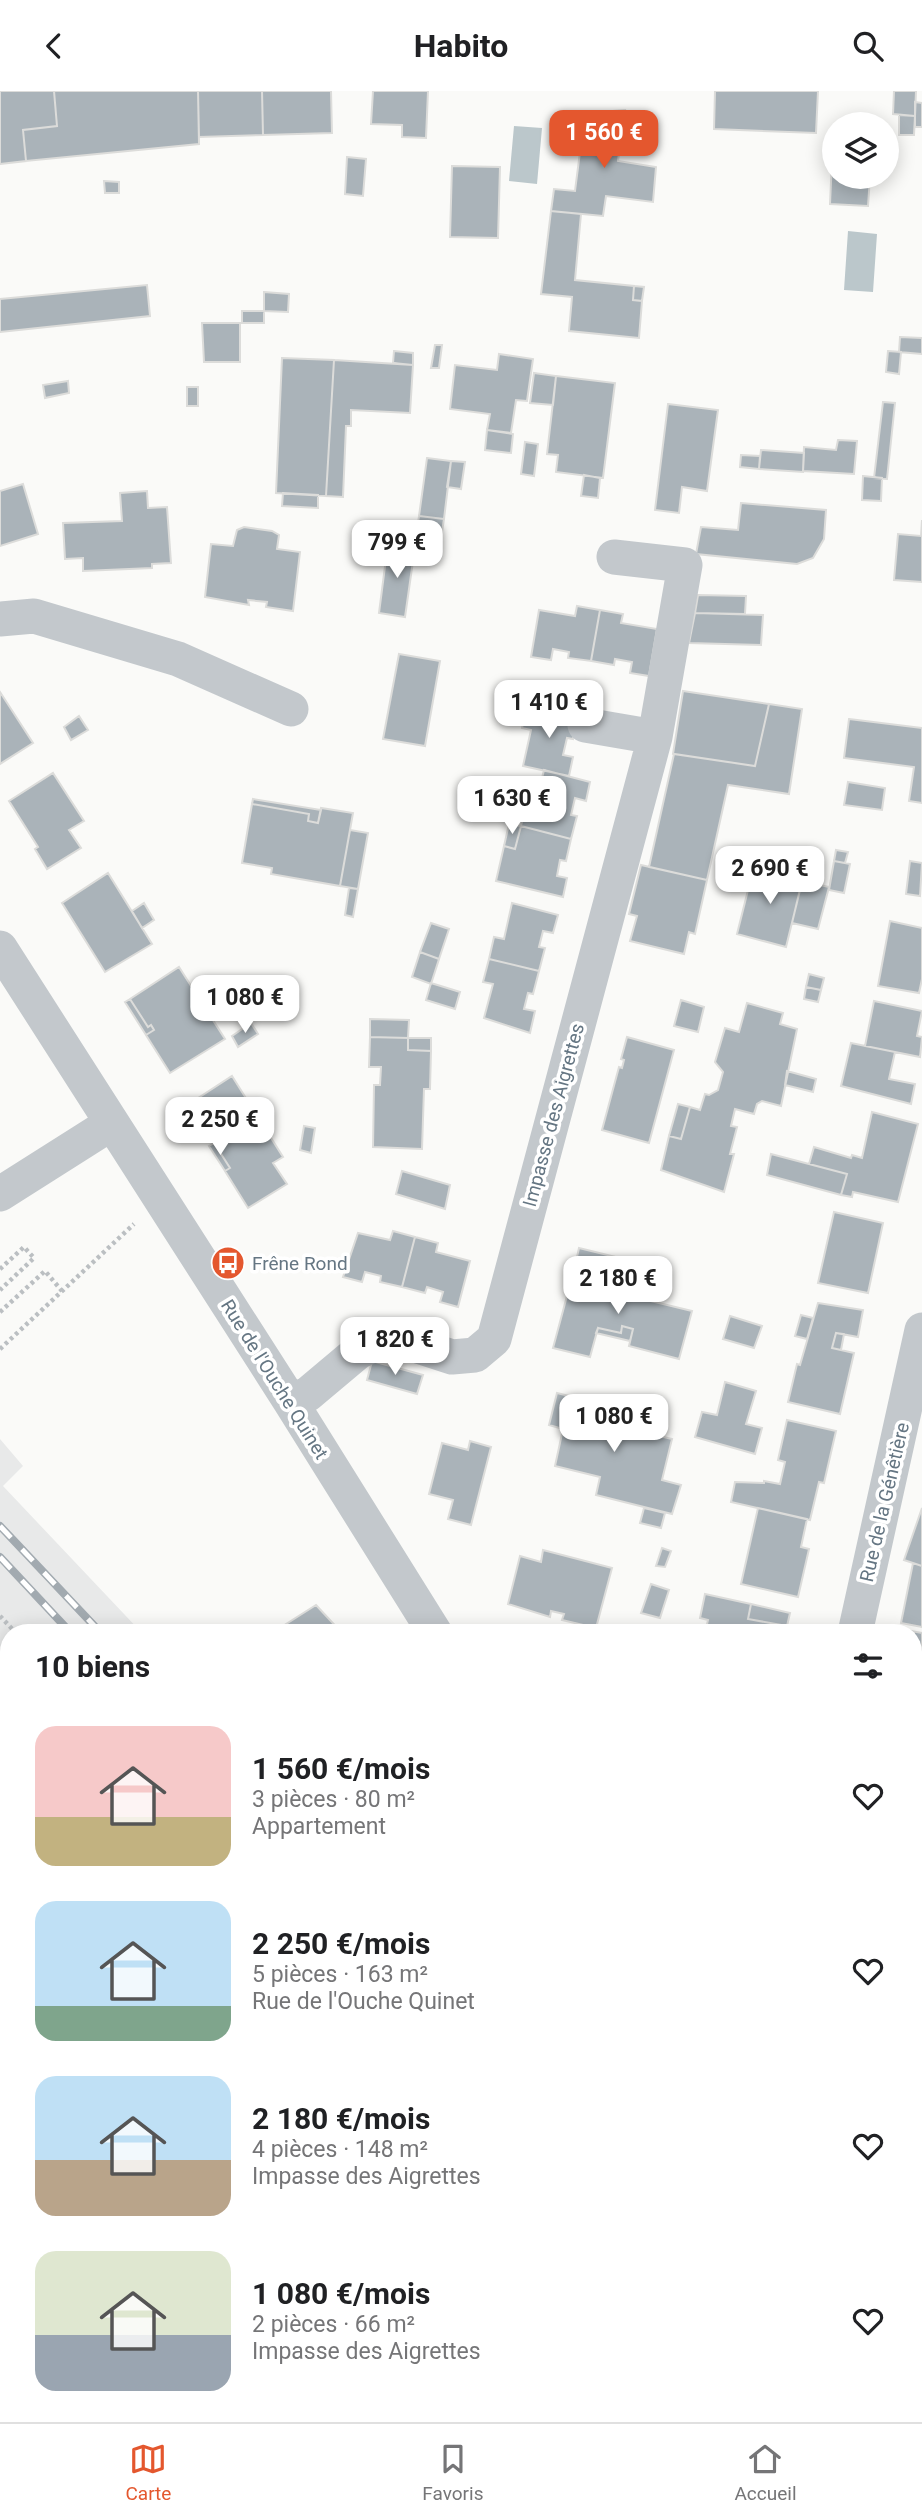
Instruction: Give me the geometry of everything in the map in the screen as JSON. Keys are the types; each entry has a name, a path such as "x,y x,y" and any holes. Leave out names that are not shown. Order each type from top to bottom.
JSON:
{"street":[{"name":"Impasse des Aigrettes","path":"290,1401 308,1394 358,1352 378,1342 409,1343 452,1357 475,1355 494,1339 655,737 685,565 614,557"},
{"path":"0,619 34,616 178,659 291,709"},
{"path":"585,725 655,737"},
{"name":"Rue de l'Ouche Quinet","path":"0,948 429,1624"},
{"path":"0,1194 112,1123"},
{"name":"Rue de la Génêtière","path":"857,1624 922,1330"}],"path":[{"path":"0,1349 160,1200"},
{"path":"0,1269 24,1247 34,1258 0,1290"},
{"path":"0,1312 45,1271 62,1291"}],"shaded area":[{"path":"514,126 542,128 537,184 509,181"},
{"path":"848,231 877,234 873,292 844,290"},
{"path":"0,1439 23,1466 3,1486 133,1624 0,1624"}],"building":[{"path":"0,91 54,91 57,126 23,130 26,161 0,164"},
{"path":"54,91 198,91 199,144 26,161 23,130 57,126"},
{"path":"198,91 262,91 263,135 199,137"},
{"path":"262,91 331,91 332,133 263,135"},
{"path":"373,91 428,91 426,138 402,137 402,125 371,124"},
{"path":"715,91 818,91 816,133 714,129"},
{"path":"894,91 916,91 915,116 893,112"},
{"path":"915,102 922,103 922,127 915,127"},
{"path":"625,110 618,161 656,167 653,202 606,196 603,216 551,211 554,189 575,191 585,113"},
{"path":"899,115 915,116 914,135 899,135"},
{"path":"347,157 366,159 363,196 345,194"},
{"path":"452,166 500,167 498,238 450,237"},
{"path":"104,181 119,182 119,193 105,193"},
{"path":"831,189 869,189 868,206 830,204"},
{"path":"551,211 581,214 575,280 634,286 633,300 642,301 639,338 569,331 572,297 541,294"},
{"path":"147,285 150,316 0,332 0,299"},
{"path":"634,286 644,287 642,301 633,300"},
{"path":"264,292 289,294 288,312 264,311"},
{"path":"242,311 264,311 264,323 242,323"},
{"path":"202,323 240,323 240,362 204,362"},
{"path":"900,337 922,338 922,354 899,352"},
{"path":"435,345 442,345 439,368 431,368"},
{"path":"394,351 413,353 413,365 393,363"},
{"path":"888,351 901,352 899,374 886,372"},
{"path":"499,354 533,359 527,401 516,400 511,433 487,430 490,414 450,409 455,365 497,370"},
{"path":"282,358 334,360 326,496 276,493"},
{"path":"334,360 413,365 410,413 351,410 351,426 346,426 343,497 326,496"},
{"path":"534,373 556,376 553,405 530,403"},
{"path":"556,376 615,383 603,478 556,472 558,455 547,454"},
{"path":"68,381 69,393 45,398 43,385"},
{"path":"187,387 198,387 198,406 187,406"},
{"path":"883,402 895,403 887,479 874,478"},
{"path":"668,404 718,410 707,491 682,487 679,513 655,510"},
{"path":"487,430 513,434 511,453 485,450"},
{"path":"838,440 857,441 854,474 803,471 804,447 836,450"},
{"path":"525,442 538,444 534,476 521,474"},
{"path":"761,450 804,453 803,472 759,469"},
{"path":"741,455 760,456 759,469 740,467"},
{"path":"427,458 451,461 444,519 419,516"},
{"path":"451,461 465,462 461,489 447,487"},
{"path":"584,475 600,478 598,498 581,496"},
{"path":"863,476 882,478 881,501 862,500"},
{"path":"23,484 38,534 0,546 0,491"},
{"path":"147,491 148,508 167,507 171,563 152,564 152,568 83,571 83,558 65,559 63,523 122,521 120,493"},
{"path":"283,493 318,495 318,508 282,506"},
{"path":"741,503 826,510 824,539 813,558 797,564 696,554 701,527 738,530"},
{"path":"419,516 444,519 439,551 414,548"},
{"path":"922,520 922,582 894,580 898,534 921,536"},
{"path":"244,527 272,531 279,535 277,549 300,552 293,611 266,607 267,602 248,600 249,605 205,597 211,544 233,546 237,530"},
{"path":"388,543 415,547 405,617 379,613"},
{"path":"698,595 746,596 745,614 695,613"},
{"path":"577,606 600,610 591,661 568,658 569,652 553,649 551,660 531,657 539,610 575,616"},
{"path":"600,610 623,614 621,623 657,629 649,676 630,673 632,662 615,659 614,665 591,661"},
{"path":"695,613 763,615 761,645 689,643"},
{"path":"399,654 440,661 425,746 383,739"},
{"path":"683,691 769,704 755,766 673,754"},
{"path":"0,692 33,743 0,764"},
{"path":"527,704 578,717 573,739 567,738 563,755 573,757 569,776 523,766 531,730 522,728"},
{"path":"769,704 802,709 789,794 728,785 707,880 649,867 674,754 755,766"},
{"path":"79,716 88,730 71,740 64,727"},
{"path":"849,719 922,728 922,803 909,801 914,767 844,758"},
{"path":"544,770 590,782 586,801 575,798 571,815 577,816 571,839 521,826 526,804 535,806"},
{"path":"53,773 84,821 69,830 81,848 47,869 35,849 38,847 9,801"},
{"path":"848,782 885,788 882,810 844,805"},
{"path":"253,799 321,810 318,823 308,821 309,814 252,804"},
{"path":"252,804 309,814 308,821 318,823 321,808 353,813 340,886 271,874 272,868 242,863"},
{"path":"509,824 521,826 515,849 504,846"},
{"path":"521,826 571,839 566,861 560,860 557,876 567,878 563,897 496,881 504,846 515,849"},
{"path":"350,830 368,833 358,889 340,886"},
{"path":"836,850 848,852 845,863 834,861"},
{"path":"834,861 850,864 844,893 829,890"},
{"path":"910,861 922,863 920,896 906,894"},
{"path":"641,865 707,880 695,934 689,932 684,954 630,941 637,916 629,914"},
{"path":"754,866 803,878 786,947 737,934"},
{"path":"108,873 152,944 105,972 62,903"},
{"path":"802,881 829,887 818,929 792,923"},
{"path":"349,888 358,889 353,917 345,915"},
{"path":"144,903 154,920 142,928 132,911"},
{"path":"512,903 558,915 553,933 543,931 539,947 545,948 539,971 489,959 494,937 504,939"},
{"path":"890,921 922,928 922,979 919,993 878,986"},
{"path":"431,923 449,929 439,959 420,952"},
{"path":"420,952 439,959 431,984 412,977"},
{"path":"489,959 539,971 533,994 528,993 524,1009 535,1011 530,1033 484,1018 493,984 483,982"},
{"path":"179,967 225,1039 170,1073 146,1035 154,1030 151,1025 148,1027 130,999"},
{"path":"809,974 824,978 821,990 806,987"},
{"path":"431,983 460,992 455,1009 426,1000"},
{"path":"806,987 821,990 818,1002 804,999"},
{"path":"130,999 148,1027 151,1025 154,1030 146,1035 125,1002"},
{"path":"681,1000 704,1007 698,1032 674,1026"},
{"path":"874,1001 922,1011 917,1036 922,1037 920,1057 865,1046"},
{"path":"747,1003 783,1013 780,1024 797,1029 781,1106 762,1101 757,1104 754,1114 735,1109 731,1126 737,1127 730,1154 734,1154 724,1192 661,1170 669,1136 681,1139 690,1107 700,1110 705,1094 709,1095 718,1090 723,1072 715,1062 725,1028 739,1032"},
{"path":"370,1019 409,1020 408,1038 370,1037"},
{"path":"251,1023 258,1034 238,1047 232,1036"},
{"path":"370,1037 408,1038 408,1050 431,1051 430,1089 424,1089 422,1149 373,1147 374,1085 380,1085 381,1067 369,1067"},
{"path":"627,1037 674,1050 649,1143 602,1130 619,1067 622,1068 624,1060 621,1059"},
{"path":"408,1038 431,1038 431,1051 408,1050"},
{"path":"851,1043 895,1052 889,1079 915,1084 911,1104 841,1086"},
{"path":"787,1071 816,1079 813,1092 785,1085"},
{"path":"232,1076 283,1157 273,1163 287,1184 248,1208 225,1171 230,1168 189,1104"},
{"path":"678,1104 690,1107 681,1139 669,1136"},
{"path":"872,1112 918,1124 898,1202 853,1192 852,1197 841,1195 847,1174 809,1164 814,1147 851,1158 852,1155 862,1158"},
{"path":"304,1126 315,1128 311,1153 300,1150"},
{"path":"214,1143 230,1168 225,1171 209,1146"},
{"path":"771,1154 847,1174 841,1195 767,1175"},
{"path":"402,1171 450,1185 445,1209 396,1194"},
{"path":"834,1212 883,1223 868,1293 818,1283"},
{"path":"393,1231 415,1237 402,1287 380,1282 381,1276 365,1272 362,1282 343,1277 358,1233 390,1240"},
{"path":"415,1237 438,1243 436,1252 470,1261 458,1307 440,1302 443,1292 427,1287 425,1293 402,1287"},
{"path":"579,1248 636,1262 631,1281 575,1266"},
{"path":"575,1266 634,1281 630,1296 692,1311 679,1359 629,1346 633,1329 622,1326 621,1333 598,1328 590,1357 553,1348"},
{"path":"634,1281 645,1285 642,1299 630,1296"},
{"path":"818,1303 863,1310 858,1337 836,1333 832,1348 854,1353 840,1414 788,1402 797,1364 800,1365"},
{"path":"801,1315 813,1318 807,1339 795,1336"},
{"path":"730,1316 762,1326 754,1348 723,1339"},
{"path":"622,1326 633,1329 630,1341 596,1333 598,1328 621,1333"},
{"path":"836,1333 844,1334 841,1350 832,1348"},
{"path":"372,1361 423,1375 417,1394 367,1380"},
{"path":"725,1382 756,1391 746,1424 762,1428 755,1454 695,1437 702,1412 717,1415"},
{"path":"557,1393 621,1409 617,1426 672,1439 662,1480 681,1485 672,1514 596,1495 600,1477 555,1466 563,1429 549,1425"},
{"path":"787,1420 836,1431 824,1483 819,1482 810,1520 731,1502 735,1482 764,1481 780,1484 785,1462 778,1460"},
{"path":"470,1441 491,1447 471,1525 448,1519 453,1500 429,1494 442,1443 468,1450"},
{"path":"644,1508 665,1513 661,1528 640,1523"},
{"path":"758,1508 807,1519 801,1547 809,1549 798,1597 741,1584"},
{"path":"922,1508 922,1566 904,1560"},
{"path":"662,1548 671,1551 665,1567 656,1566"},
{"path":"543,1550 612,1568 597,1624 579,1624 562,1620 564,1614 551,1611 550,1617 508,1604 520,1556 541,1562"},
{"path":"913,1563 922,1566 922,1624 901,1623"},
{"path":"651,1584 669,1590 660,1618 641,1613"},
{"path":"705,1594 751,1604 748,1619 776,1624 707,1624 708,1620 700,1618"},
{"path":"751,1604 790,1613 787,1624 748,1619"},
{"path":"316,1605 334,1624 286,1624"}],"railway":[{"path":"0,1526 93,1624"},
{"path":"0,1557 63,1624"}],"place":[{"name":"Frêne Rond","path":"228,1263"}]}
